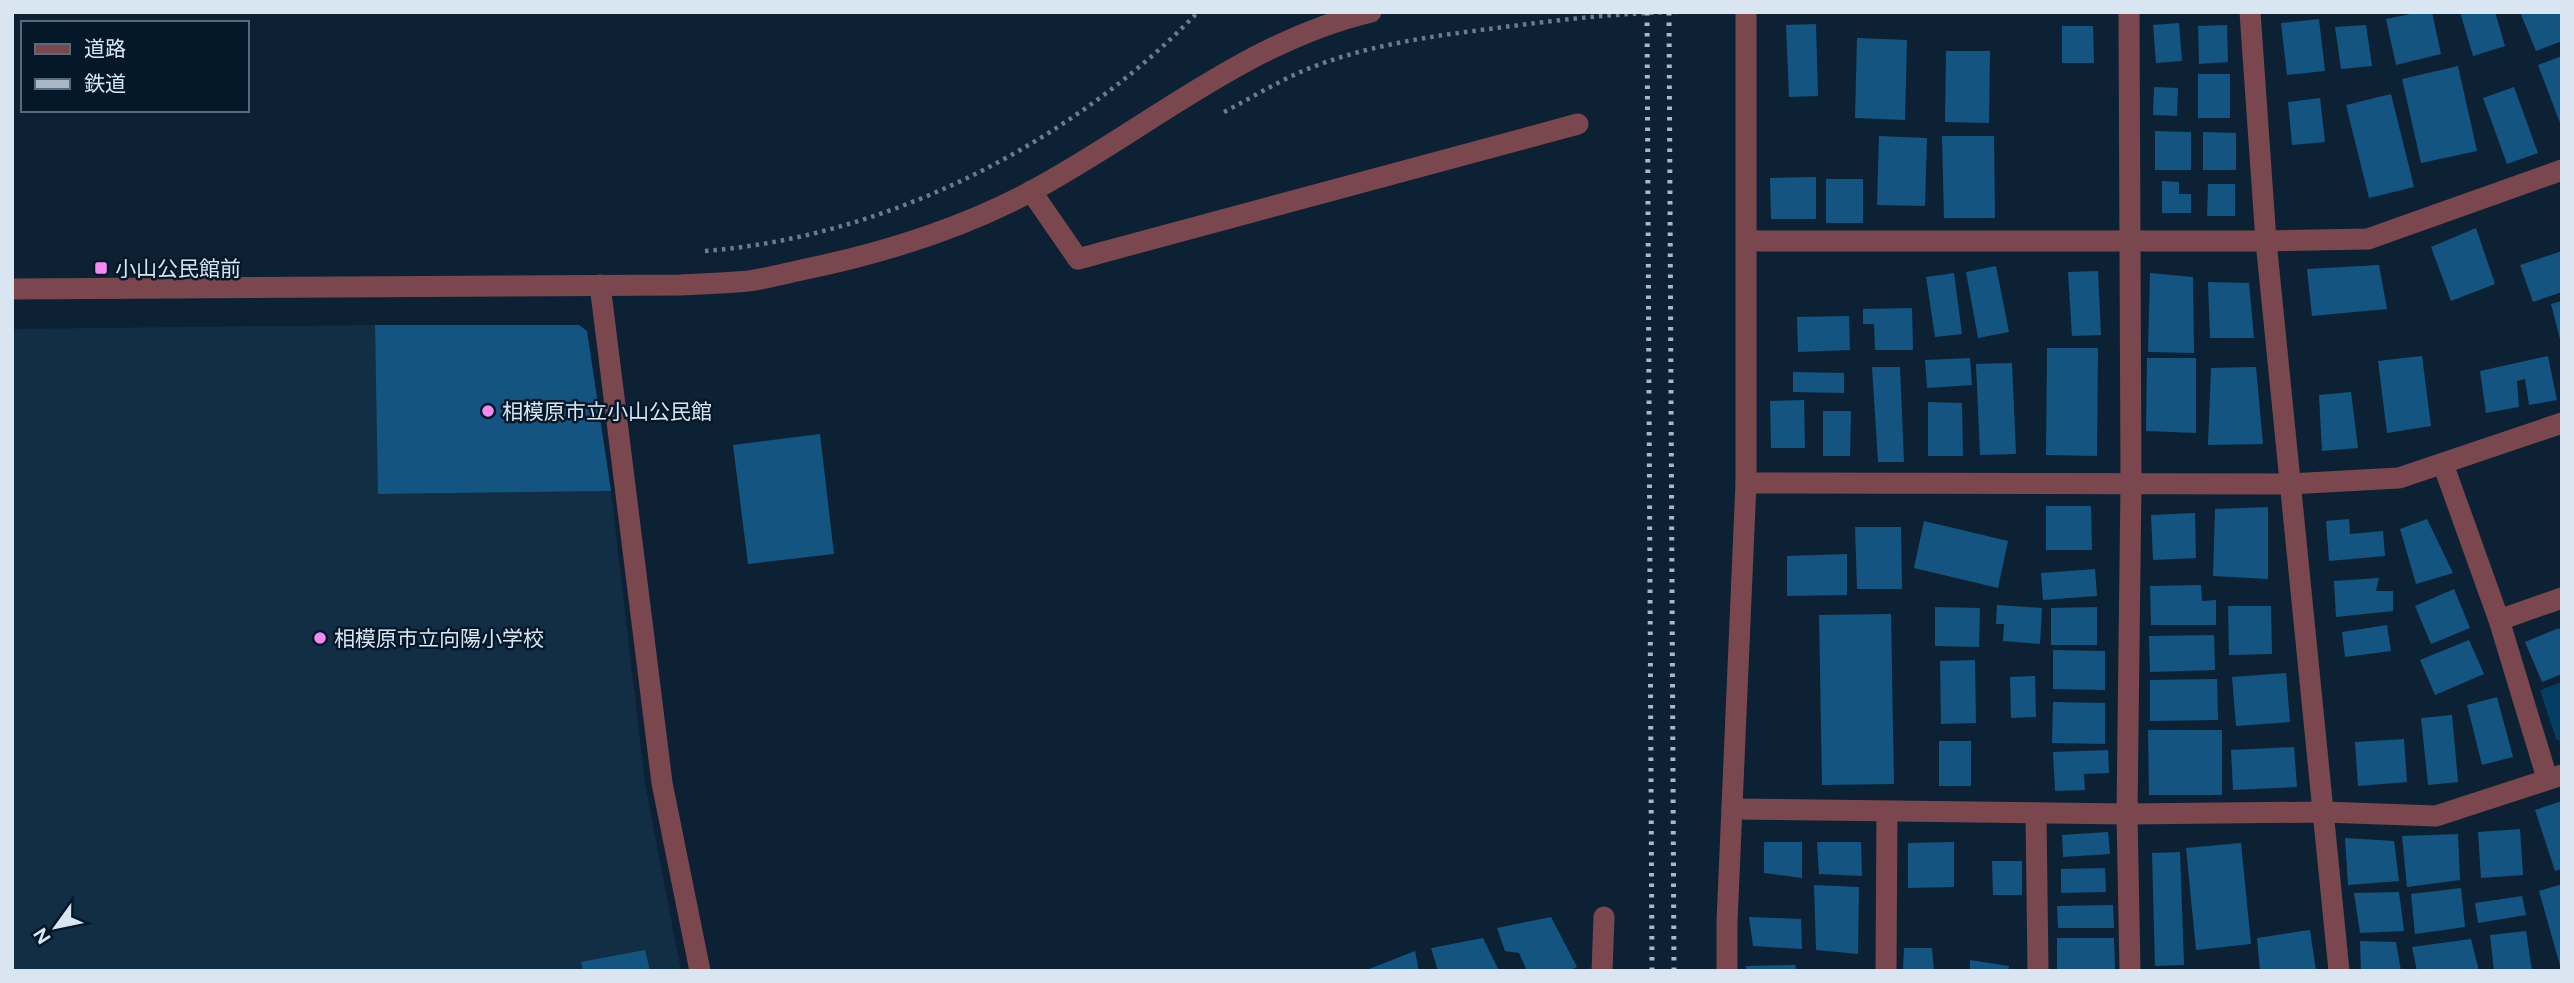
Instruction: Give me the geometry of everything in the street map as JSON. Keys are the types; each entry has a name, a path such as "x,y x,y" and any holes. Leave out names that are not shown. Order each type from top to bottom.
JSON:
{"street":[{"path":"12,289 680,285 749,281 848,260 914,241 983,214 1031,191 1219,76 1334,16 1371,12"},
{"path":"1727,971 1746,483 1746,12"},
{"path":"2129,12 2131,482 2127,814 2130,971"},
{"path":"2250,12 2266,241 2339,971"},
{"path":"1031,191 1078,259 1578,124"},
{"path":"1747,241 2368,239 2562,170"},
{"path":"600,285 662,783 701,971"},
{"path":"1746,483 2289,484 2399,478 2562,423"},
{"path":"1732,809 2127,814 2323,812 2436,816 2554,776 2443,464"},
{"path":"2499,620 2562,598"},
{"path":"1886,971 1887,811"},
{"path":"2036,813 2038,971"},
{"path":"1602,971 1604,917"}],"path":[{"path":"701,251 762,244 831,228 927,196 957,183 1041,139 1091,106 1163,47 1198,12"},
{"path":"1305,70 1410,39 1563,19 1625,13 1678,12"}],"shaded area":[{"name":"相模原市立向陽小学校","path":"375,325 379,494 611,491 645,783 681,971 12,971 12,329"},
{"path":"2562,682 2562,742 2556,739 2540,690"}],"building":[{"path":"2432,12 2441,54 2396,65 2386,19"},
{"path":"2460,12 2495,12 2505,46 2473,56"},
{"path":"2520,12 2562,12 2562,41 2536,51"},
{"path":"2319,19 2325,71 2287,75 2281,23"},
{"path":"2179,23 2182,61 2156,63 2153,25"},
{"path":"1816,24 1818,96 1789,97 1786,25"},
{"path":"2227,25 2228,62 2199,64 2198,26"},
{"path":"2366,25 2372,66 2341,69 2335,27"},
{"path":"2062,26 2093,26 2094,63 2062,63"},
{"path":"1857,38 1907,40 1905,120 1855,118"},
{"path":"1946,51 1990,51 1989,123 1945,122"},
{"path":"2562,56 2562,128 2538,65"},
{"path":"2458,66 2477,151 2421,163 2402,79"},
{"path":"2198,74 2230,74 2230,118 2198,118"},
{"path":"2154,87 2178,88 2177,116 2153,115"},
{"path":"2514,87 2538,153 2507,164 2483,98"},
{"path":"2391,94 2414,187 2369,198 2346,105"},
{"path":"2320,98 2325,142 2292,145 2288,102"},
{"path":"2155,131 2191,132 2191,170 2155,170"},
{"path":"2203,132 2236,133 2236,170 2203,170"},
{"path":"1879,136 1927,138 1925,206 1877,205"},
{"path":"1942,136 1994,136 1995,218 1944,218"},
{"path":"1816,177 1816,219 1771,219 1770,178"},
{"path":"1826,179 1863,179 1863,223 1826,223"},
{"path":"2162,181 2179,182 2179,194 2191,194 2191,213 2162,213"},
{"path":"2208,184 2235,184 2235,216 2207,216"},
{"path":"2476,228 2495,284 2451,301 2431,247"},
{"path":"2562,251 2562,292 2533,302 2520,265"},
{"path":"2379,265 2387,309 2312,316 2307,269"},
{"path":"1996,266 2009,332 1978,338 1966,272"},
{"path":"2098,271 2101,335 2072,336 2068,272"},
{"path":"1954,273 1962,334 1935,337 1926,277"},
{"path":"2150,273 2193,277 2194,353 2148,352"},
{"path":"2208,282 2249,283 2254,338 2210,338"},
{"path":"2562,301 2562,343 2561,343 2551,304"},
{"path":"1912,308 1913,350 1875,350 1874,324 1863,324 1863,309"},
{"path":"1849,316 1850,350 1798,352 1797,317"},
{"name":"相模原市立小山公民館","path":"375,325 579,325 587,331 611,491 378,494"},
{"path":"2047,348 2098,348 2097,456 2046,455"},
{"path":"2422,356 2431,426 2387,433 2378,361"},
{"path":"2548,356 2557,400 2529,405 2525,379 2517,381 2519,407 2486,413 2480,371"},
{"path":"1970,358 1972,385 1927,388 1925,360"},
{"path":"2147,358 2196,358 2196,433 2146,431"},
{"path":"2012,363 2016,454 1980,455 1976,364"},
{"path":"1872,367 1900,367 1904,462 1878,462"},
{"path":"2256,367 2263,444 2208,445 2211,368"},
{"path":"1793,372 1844,373 1844,393 1793,392"},
{"path":"2351,392 2358,448 2322,451 2319,395"},
{"path":"1804,400 1805,448 1771,448 1770,401"},
{"path":"1928,402 1962,403 1963,456 1928,456"},
{"path":"1823,411 1851,411 1850,456 1823,456"},
{"path":"820,434 834,554 748,564 733,445"},
{"path":"2046,506 2091,506 2092,550 2046,550"},
{"path":"2268,507 2268,579 2213,576 2215,509"},
{"path":"2195,513 2196,558 2153,560 2151,515"},
{"path":"2349,519 2350,534 2383,531 2385,556 2329,561 2326,521"},
{"path":"2427,519 2453,573 2416,584 2400,529"},
{"path":"1924,521 2008,541 1998,588 1914,568"},
{"path":"1855,527 1901,527 1902,589 1857,589"},
{"path":"1847,554 1847,595 1787,596 1787,556"},
{"path":"2095,569 2097,596 2043,600 2041,573"},
{"path":"2379,578 2376,591 2393,591 2393,611 2336,617 2334,581"},
{"path":"2201,585 2202,601 2216,600 2216,625 2151,625 2150,586"},
{"path":"2454,589 2470,628 2431,644 2415,606"},
{"path":"1997,605 2042,608 2040,644 2003,641 2004,624 1996,624"},
{"path":"2228,606 2271,606 2272,654 2229,655"},
{"path":"1935,607 1980,608 1979,647 1935,646"},
{"path":"2097,607 2097,645 2051,645 2051,608"},
{"path":"1891,614 1894,784 1822,785 1819,615"},
{"path":"2387,625 2391,651 2345,657 2342,632"},
{"path":"2559,628 2562,635 2562,674 2542,682 2525,642"},
{"path":"2214,635 2215,670 2150,672 2149,636"},
{"path":"2469,640 2484,674 2435,695 2420,660"},
{"path":"2053,650 2105,651 2105,690 2053,689"},
{"path":"1975,660 1976,723 1941,724 1940,661"},
{"path":"2286,673 2290,722 2236,726 2232,677"},
{"path":"2035,676 2036,717 2011,718 2010,677"},
{"path":"2217,679 2218,720 2150,721 2150,680"},
{"path":"2497,697 2513,757 2482,765 2467,705"},
{"path":"2053,702 2105,703 2105,744 2052,743"},
{"path":"2452,715 2458,782 2428,785 2421,718"},
{"path":"2148,730 2222,730 2222,795 2149,795"},
{"path":"2404,739 2407,782 2358,786 2355,742"},
{"path":"1939,741 1971,741 1971,786 1939,786"},
{"path":"2294,747 2297,787 2233,790 2231,750"},
{"path":"2108,750 2109,773 2084,774 2085,790 2055,791 2053,752"},
{"path":"2562,801 2562,869 2555,871 2535,810"},
{"path":"2520,829 2523,875 2481,878 2478,832"},
{"path":"2108,832 2110,854 2063,857 2062,835"},
{"path":"2458,834 2460,880 2407,887 2402,836"},
{"path":"2345,838 2394,841 2399,881 2348,885"},
{"path":"1764,842 1802,842 1802,878 1764,873"},
{"path":"1817,842 1861,842 1862,876 1819,874"},
{"path":"1954,842 1954,887 1908,888 1908,843"},
{"path":"2241,843 2251,944 2196,950 2186,848"},
{"path":"2180,852 2184,965 2155,966 2152,853"},
{"path":"1992,861 2022,861 2022,895 1993,895"},
{"path":"2105,868 2106,892 2061,893 2061,869"},
{"path":"2562,884 2562,969 2561,969 2539,891"},
{"path":"1814,885 1859,887 1858,954 1816,950"},
{"path":"2461,888 2465,927 2415,934 2411,894"},
{"path":"2399,892 2404,931 2360,933 2354,893"},
{"path":"2522,896 2526,915 2478,923 2475,903"},
{"path":"2113,905 2114,928 2058,928 2057,906"},
{"path":"1551,917 1577,967 1567,971 1527,971 1519,953 1505,951 1497,928"},
{"path":"1749,917 1801,919 1802,949 1753,946"},
{"path":"2310,930 2316,971 2260,971 2257,938"},
{"path":"2526,931 2532,971 2494,971 2490,935"},
{"path":"1483,938 1499,971 1438,971 1431,948"},
{"path":"2057,938 2114,938 2115,971 2057,971"},
{"path":"2471,939 2479,971 2417,971 2412,947"},
{"path":"2360,941 2396,942 2401,971 2361,971"},
{"path":"1904,948 1932,948 1934,971 1903,971"},
{"path":"645,950 650,971 583,971 581,962"},
{"path":"1415,951 1419,971 1364,971"},
{"path":"1970,960 2009,966 2008,971 1970,971"},
{"path":"1796,965 1795,971 1746,971 1746,966"}],"railway":[{"path":"1647,12 1652,971"},
{"path":"1669,12 1674,971"}],"place":[{"name":"小山公民館前","path":"101,268"},
{"name":"相模原市立小山公民館","path":"488,411"},
{"name":"相模原市立向陽小学校","path":"320,638"}]}
